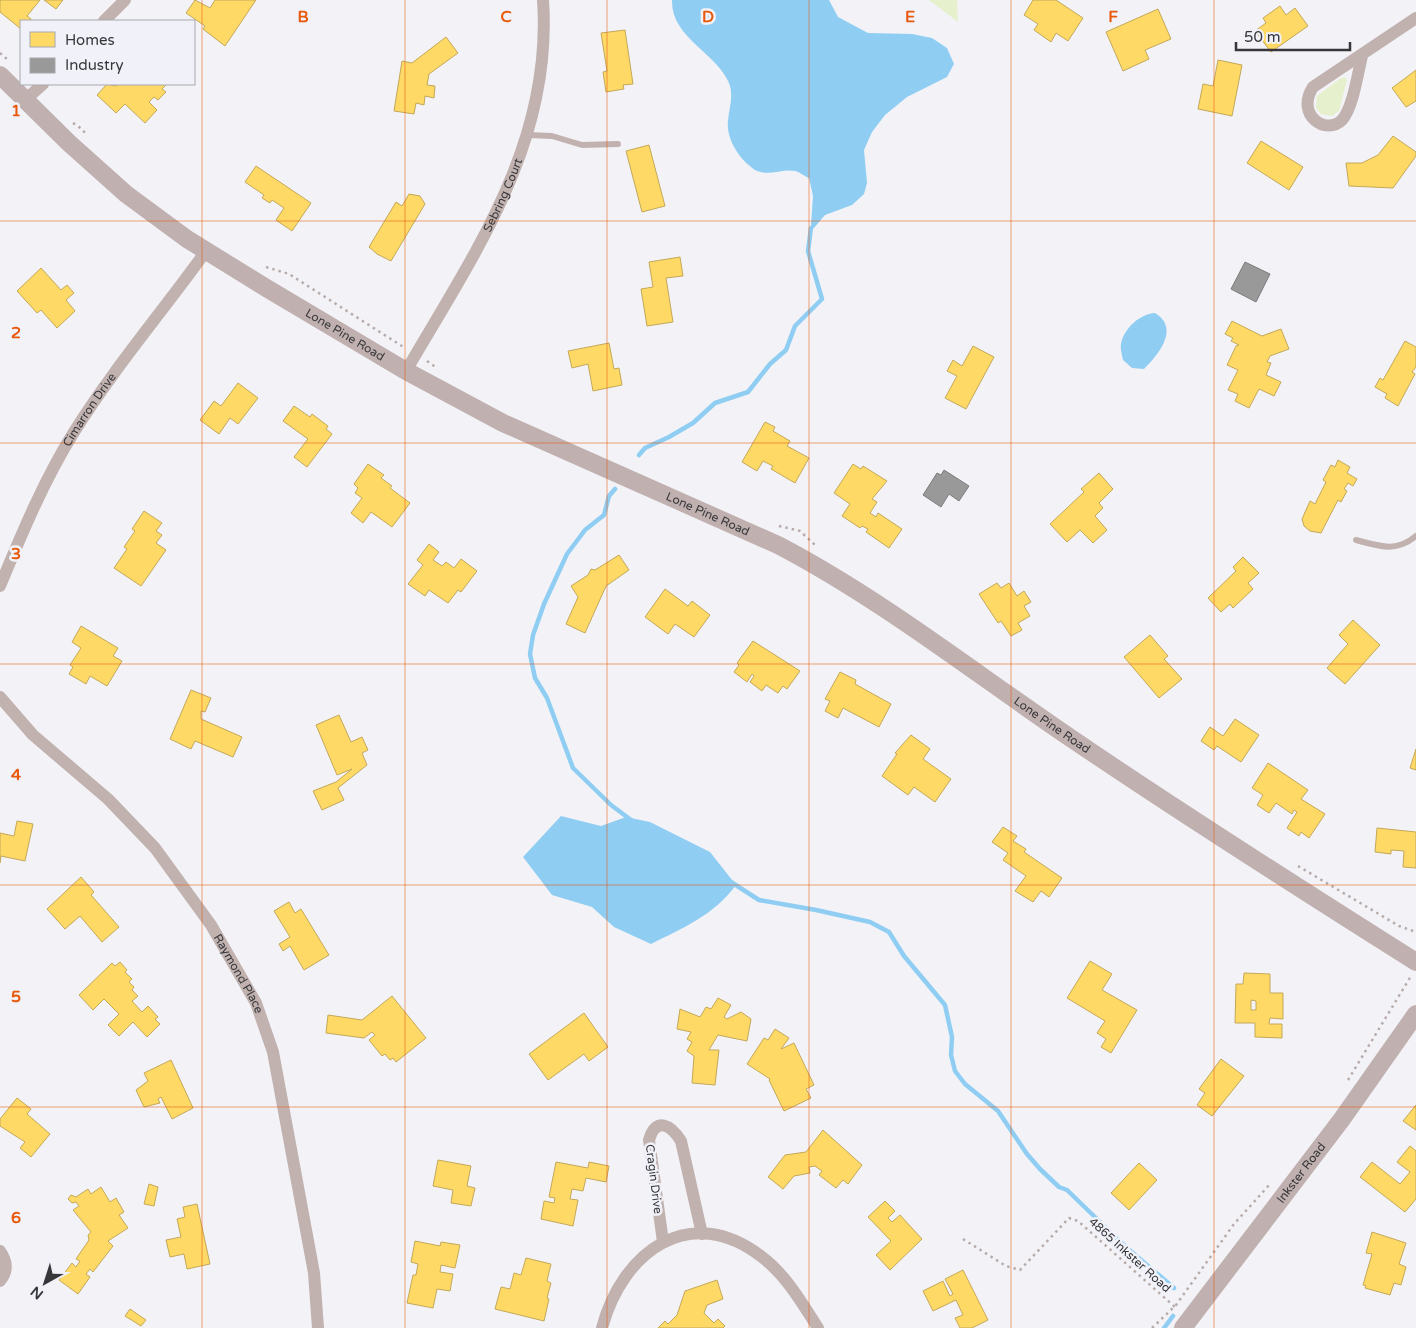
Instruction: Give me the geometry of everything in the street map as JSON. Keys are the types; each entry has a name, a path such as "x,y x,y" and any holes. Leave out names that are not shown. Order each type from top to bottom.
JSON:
{"street":[{"path":"105,20 125,0"},
{"name":"Sebring Court","path":"406,371 498,213 519,163 528,135 542,62 543,0"},
{"path":"1362,56 1349,106 1341,120 1335,125 1328,125 1315,120 1307,107 1306,100 1313,87 1362,56 1416,18"},
{"name":"Lone Pine Road","path":"0,75 126,194 206,251 406,371 503,423 770,542 814,564 875,603 1091,752 1414,967"},
{"path":"25,100 41,85"},
{"name":"Cimarron Drive","path":"0,586 46,483 74,432 102,390 206,251"},
{"name":"Raymond Place","path":"0,697 33,735 108,798 155,848 211,925 256,1003 273,1052 313,1265 318,1328"},
{"name":"Inkster Road","path":"1186,1324 1347,1111 1416,1014"},
{"name":"Cragin Drive","path":"663,1242 649,1140 651,1131 658,1127 666,1126 674,1129 680,1141 702,1234"},
{"path":"602,1328 608,1309 626,1275 652,1248 663,1242 686,1235 702,1234 737,1242 763,1257 789,1285 818,1328"},
{"path":"0,1251 7,1266 0,1281"}],"lane":[{"path":"528,135 552,136 582,145 618,144"},
{"path":"1356,540 1392,548 1404,545 1416,536"}],"path":[{"path":"68,120 82,128 92,143"},
{"path":"259,265 289,274 404,348"},
{"path":"1343,1088 1414,967"},
{"path":"1152,1328 1176,1305 1234,1224 1272,1182"},
{"name":"4865 Inkster Road","path":"963,1239 1006,1266 1020,1270 1069,1218 1078,1221 1186,1324"}],"green space":[{"path":"929,0 957,0 958,22"},
{"path":"1345,77 1347,80 1339,111 1332,116 1321,114 1316,108 1317,96"}],"water":[{"path":"672,0 829,0 838,17 868,33 912,34 932,38 947,48 954,64 947,77 907,97 885,115 872,132 864,150 867,183 864,194 852,205 825,215 813,229 811,225 813,196 809,178 799,172 790,170 761,172 746,163 737,153 728,127 731,97 729,83 723,72 686,35 679,25 674,13"},
{"path":"1155,313 1166,326 1161,349 1144,369 1132,368 1123,360 1121,344 1125,333 1138,319"},
{"path":"561,816 601,826 626,817 650,822 710,852 736,885 708,913 651,944 614,927 592,907 552,895 523,857"}],"building: Homes":[{"path":"0,0 40,0 27,16 30,20 20,20 20,28 0,12"},
{"path":"44,0 63,0 56,9"},
{"path":"195,0 210,8 215,0 256,0 225,46 203,29 205,26 186,13"},
{"path":"1033,0 1056,0 1083,18 1068,41 1056,33 1051,42 1034,30 1038,24 1024,15"},
{"path":"1280,6 1286,15 1295,8 1308,26 1271,52 1255,31 1266,23 1263,18"},
{"path":"1158,9 1171,39 1145,50 1149,59 1123,71 1106,32"},
{"path":"625,30 633,84 623,85 624,89 606,92 603,72 607,71 601,33"},
{"path":"446,37 458,53 429,74 427,85 435,86 434,98 425,96 424,105 416,103 414,114 394,111 402,61 412,63"},
{"path":"1218,60 1242,65 1232,116 1198,109 1203,84 1213,86"},
{"path":"1416,70 1416,101 1406,107 1392,88"},
{"path":"106,85 166,85 162,89 166,92 158,100 154,97 149,102 157,110 145,123 125,104 116,113 97,95"},
{"path":"1393,136 1416,152 1416,156 1393,188 1349,186 1346,163 1362,163 1378,155"},
{"path":"1261,141 1303,167 1289,190 1247,163"},
{"path":"649,145 665,206 642,212 626,151"},
{"path":"256,166 311,203 292,231 276,220 284,208 272,200 270,203 262,198 264,195 245,182"},
{"path":"409,194 420,196 425,204 391,261 377,254 369,247 396,202 402,206"},
{"path":"680,257 683,276 666,278 673,322 647,326 641,289 653,287 649,262"},
{"path":"41,268 61,290 67,285 74,293 66,300 75,311 57,328 41,310 37,313 17,291"},
{"path":"1232,321 1262,336 1281,329 1289,349 1270,356 1267,362 1271,363 1266,375 1281,382 1274,396 1259,389 1249,408 1235,401 1238,394 1228,390 1238,370 1227,365 1236,346 1239,345 1231,341 1233,338 1225,334"},
{"path":"1405,341 1416,347 1416,367 1412,372 1415,374 1398,406 1385,398 1387,394 1375,387 1380,378 1383,380"},
{"path":"609,343 614,369 619,368 622,385 593,391 588,364 572,368 568,351"},
{"path":"973,346 994,357 966,409 945,398 957,376 947,371 953,360 962,366"},
{"path":"238,383 258,398 238,424 230,418 219,434 200,420 214,401 221,406"},
{"path":"294,406 310,417 312,414 328,426 326,429 332,434 307,467 294,457 308,439 283,421"},
{"path":"765,422 775,427 773,431 790,441 787,446 809,458 795,483 771,469 773,466 763,461 757,471 742,462"},
{"path":"1338,460 1350,467 1347,473 1357,479 1353,486 1348,483 1344,489 1347,491 1341,502 1338,500 1321,533 1310,531 1304,526 1302,519 1310,501 1315,504 1326,482 1323,480 1331,465 1335,467"},
{"path":"368,464 384,475 381,478 392,486 390,488 410,503 392,527 371,512 363,523 351,513 362,498 355,493 358,488 354,484"},
{"path":"853,464 861,469 863,466 887,481 872,499 877,502 870,513 876,517 878,513 902,529 889,548 866,532 868,529 862,526 860,528 842,516 850,504 834,493"},
{"path":"1099,473 1113,489 1099,503 1103,508 1095,516 1107,530 1093,543 1080,530 1067,542 1050,524 1084,492 1081,489"},
{"path":"144,511 162,523 156,531 162,535 156,543 166,550 141,586 114,568 127,549 124,547 135,531 132,529"},
{"path":"429,544 439,552 433,560 442,566 446,562 454,568 461,559 477,571 461,592 458,590 448,603 429,590 425,596 408,584 423,565 417,560"},
{"path":"619,555 629,570 606,586 585,633 566,624 578,597 571,586 588,575 591,569 595,570"},
{"path":"1243,557 1259,573 1248,583 1253,589 1233,608 1230,604 1221,612 1208,598 1236,571 1233,567"},
{"path":"997,583 1001,588 1009,583 1017,596 1024,591 1031,602 1024,606 1030,616 1018,623 1022,630 1011,636 1001,621 998,623 979,594"},
{"path":"665,589 688,606 692,601 710,615 694,637 675,624 668,634 645,617"},
{"path":"1353,620 1380,645 1345,684 1327,668 1348,644 1339,635"},
{"path":"81,626 118,648 113,656 122,661 107,686 90,676 86,684 69,674 73,667 70,665 81,648 72,642"},
{"path":"1150,635 1168,656 1164,659 1182,679 1159,698 1124,657"},
{"path":"753,641 800,671 787,689 783,686 778,693 766,685 762,691 750,682 754,676 752,674 747,682 734,672 739,665 737,663"},
{"path":"840,672 856,680 855,684 891,704 879,727 843,708 838,718 825,711 830,701 825,699"},
{"path":"191,690 211,698 205,712 201,711 201,719 242,737 233,757 195,741 191,749 170,739"},
{"path":"339,715 351,742 362,737 368,750 362,753 367,765 338,788 344,800 322,810 313,791 336,782 352,769 337,775 316,725"},
{"path":"1235,719 1259,735 1241,762 1217,746 1214,750 1201,741 1210,727 1223,736"},
{"path":"911,735 930,749 923,759 951,779 935,802 914,787 908,795 882,776 897,754 895,753"},
{"path":"1416,749 1416,770 1410,768"},
{"path":"1268,763 1308,790 1301,799 1325,814 1309,838 1301,832 1299,836 1287,828 1297,812 1294,810 1292,814 1276,803 1269,813 1257,805 1263,795 1252,788"},
{"path":"17,821 33,824 25,861 1,856 0,863 0,833 14,836"},
{"path":"1003,827 1017,836 1013,841 1026,849 1024,852 1062,878 1049,897 1041,891 1033,902 1015,891 1026,876 1003,860 1008,853 992,842"},
{"path":"1377,828 1416,832 1416,868 1403,867 1404,851 1391,850 1391,854 1375,852"},
{"path":"81,877 94,892 91,895 119,927 102,942 80,916 65,929 47,909"},
{"path":"289,902 295,913 301,909 329,955 304,970 290,946 283,951 279,944 290,937 274,911"},
{"path":"1090,961 1112,974 1102,990 1137,1010 1111,1053 1101,1047 1106,1039 1097,1033 1105,1021 1067,998"},
{"path":"120,962 127,970 125,972 132,979 129,982 134,987 132,990 138,996 132,1001 142,1012 148,1006 158,1017 155,1019 160,1024 147,1037 133,1022 119,1036 108,1025 119,1014 104,999 93,1010 79,995 112,963 115,966"},
{"path":"1244,973 1270,974 1270,993 1283,993 1283,1019 1270,1018 1269,1024 1282,1024 1282,1038 1255,1037 1255,1023 1235,1023 1236,984 1243,984","holes":["1251,1000 1256,1001 1256,1010 1251,1010"]},
{"path":"392,996 426,1038 396,1062 393,1058 390,1060 385,1054 382,1056 369,1040 375,1035 372,1032 364,1038 326,1033 328,1015 362,1020"},
{"path":"718,998 731,1005 724,1017 727,1019 741,1012 751,1019 747,1041 718,1035 709,1050 719,1050 715,1085 692,1083 694,1056 687,1051 692,1042 687,1039 691,1032 677,1029 680,1009 700,1017 706,1007 711,1009"},
{"path":"584,1013 608,1047 589,1061 584,1054 548,1080 529,1054"},
{"path":"775,1029 789,1038 781,1049 794,1043 814,1085 806,1089 811,1098 784,1111 770,1079 747,1064 764,1038 768,1040"},
{"path":"1221,1059 1244,1076 1212,1116 1197,1105 1205,1093 1199,1089"},
{"path":"171,1060 193,1108 172,1119 161,1097 158,1099 160,1103 144,1107 136,1090 148,1081 144,1073"},
{"path":"17,1098 31,1109 27,1114 50,1134 31,1157 20,1148 25,1142 0,1126 0,1119"},
{"path":"1416,1105 1416,1130 1403,1121"},
{"path":"823,1130 862,1165 848,1184 843,1180 836,1188 819,1175 822,1171 815,1166 809,1167 810,1173 794,1176 783,1189 768,1177 785,1155 806,1152"},
{"path":"1410,1146 1416,1151 1416,1199 1405,1212 1360,1177 1372,1162 1400,1184 1410,1172 1397,1162"},
{"path":"438,1160 471,1166 467,1186 475,1188 471,1206 451,1203 453,1190 433,1186"},
{"path":"556,1162 588,1168 589,1162 609,1166 606,1182 586,1178 583,1191 572,1189 570,1199 578,1200 573,1226 541,1219 544,1201 554,1203 555,1198 549,1197"},
{"path":"1139,1163 1157,1180 1129,1210 1111,1193"},
{"path":"149,1184 158,1187 154,1206 144,1204"},
{"path":"101,1187 110,1202 116,1198 124,1212 119,1215 128,1228 108,1241 113,1246 93,1272 90,1269 86,1274 90,1277 78,1294 59,1280 72,1263 76,1267 80,1261 76,1259 89,1240 88,1235 91,1232 73,1210 79,1206 76,1202 72,1203 68,1199 71,1195 76,1197 88,1189 91,1194"},
{"path":"885,1201 895,1211 888,1218 892,1222 900,1215 922,1239 890,1270 876,1255 891,1241 868,1217"},
{"path":"197,1204 210,1264 187,1269 184,1254 170,1257 166,1240 181,1237 177,1219 185,1217 183,1207"},
{"path":"1372,1232 1406,1243 1399,1264 1406,1267 1401,1285 1394,1283 1390,1295 1365,1288 1366,1286 1363,1285 1372,1254 1366,1253"},
{"path":"415,1241 440,1246 441,1242 460,1245 455,1268 441,1265 440,1272 453,1274 450,1291 437,1289 433,1308 407,1303 413,1275 416,1275 418,1264 411,1262"},
{"path":"526,1258 551,1264 547,1281 551,1283 544,1321 495,1309 501,1287 510,1289 514,1273 521,1275"},
{"path":"963,1270 988,1320 972,1328 960,1328 955,1318 963,1315 956,1300 933,1311 923,1291 943,1281 950,1296 953,1294 945,1279"},
{"path":"717,1280 723,1299 707,1305 704,1313 714,1323 718,1319 725,1326 723,1328 658,1328 665,1321 668,1324 677,1315 685,1291"},
{"path":"130,1309 146,1320 141,1326 125,1316"}],"building: Industry":[{"path":"1245,262 1270,274 1256,302 1231,289"},
{"path":"944,470 969,486 959,501 949,494 941,507 923,495 937,473 941,475"}],"waterway":[{"path":"639,455 645,448 693,423 715,403 748,392 770,364 786,350 795,326 822,299 808,251 811,228"},
{"path":"615,489 609,496 604,515 585,530 567,554 544,604 533,635 530,654 535,678 547,698 573,768 611,805 631,820"},
{"path":"731,882 759,900 870,922 889,932 904,956 945,1005 952,1037 951,1055 955,1071 965,1084 998,1111 1027,1154 1040,1169 1059,1187 1067,1190 1127,1248 1174,1288"},
{"path":"1164,1328 1173,1316"}]}
